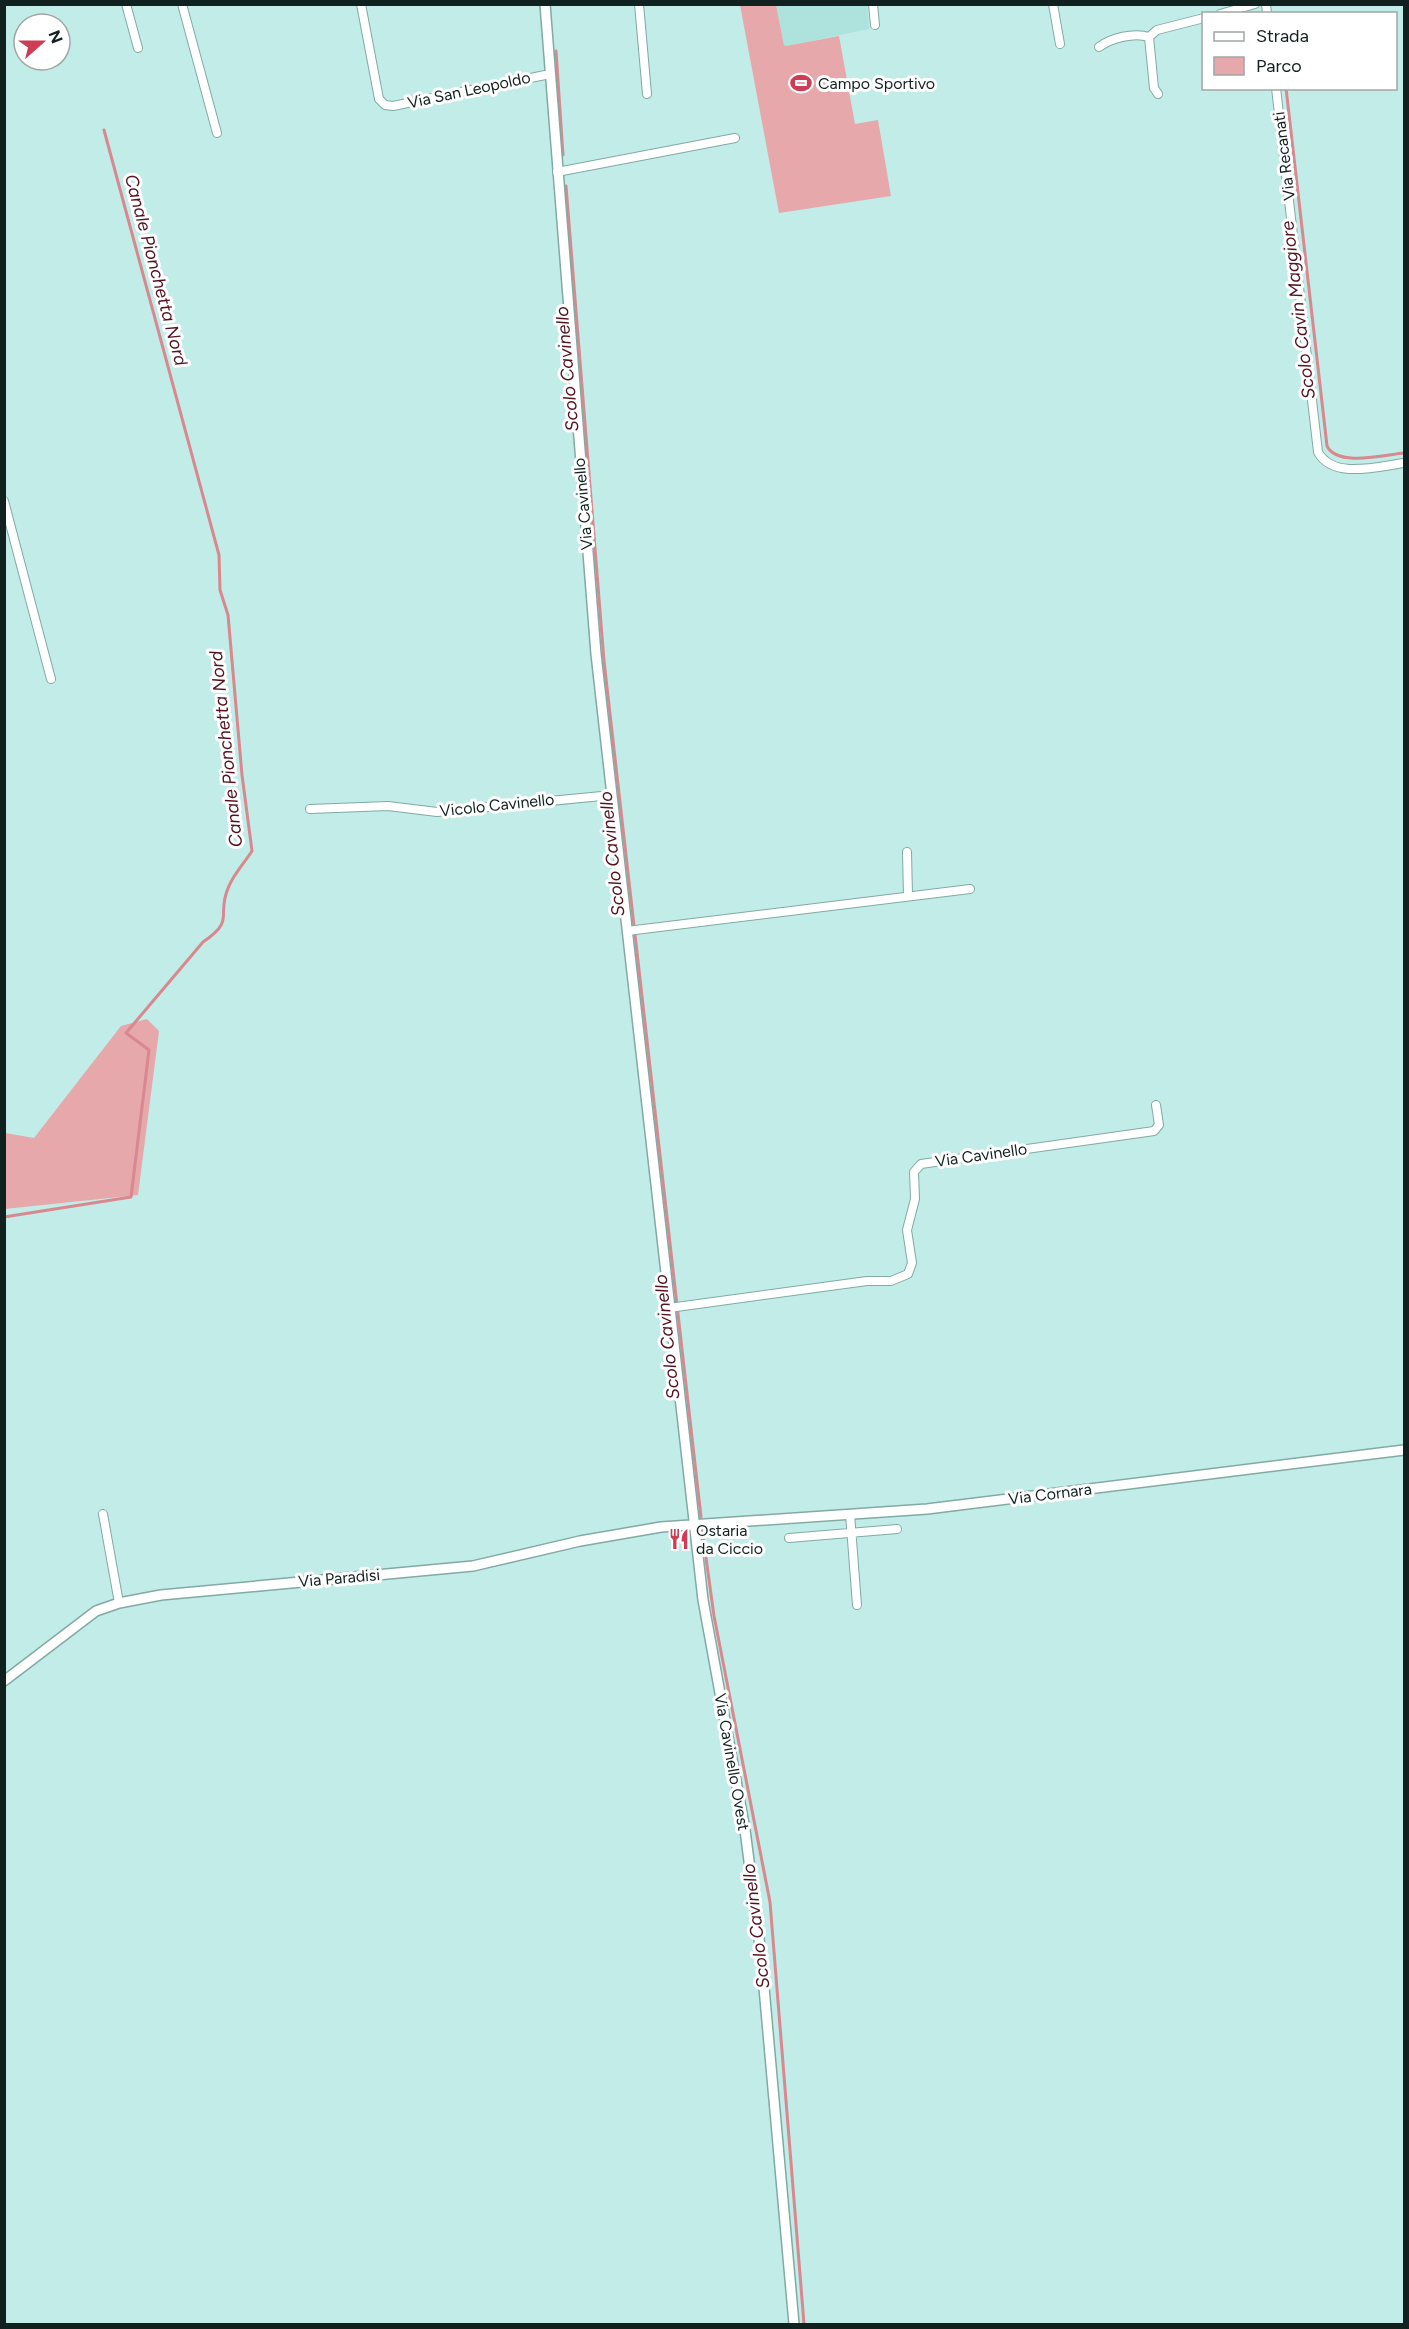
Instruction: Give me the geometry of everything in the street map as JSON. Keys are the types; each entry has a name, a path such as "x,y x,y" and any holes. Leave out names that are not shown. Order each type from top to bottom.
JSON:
{"street":[{"path":"126,4 138,48"},
{"path":"182,4 217,133"},
{"name":"Via San Leopoldo","path":"361,4 379,99 385,105 393,106 550,74"},
{"name":"Via Cavinello","path":"545,4 587,558 612,795 633,930 674,1307 694,1524"},
{"path":"639,4 647,94"},
{"path":"873,4 875,25"},
{"path":"1053,4 1060,45"},
{"path":"1227,12 1255,4"},
{"path":"1149,37 1157,30 1202,18"},
{"path":"1099,47 1108,41 1140,34 1149,37"},
{"path":"1149,37 1154,88 1158,94"},
{"name":"Via Recanati","path":"1276,90 1318,452 1327,463 1340,468 1404,463"},
{"path":"557,172 735,138"},
{"path":"4,501 51,679"},
{"name":"Vicolo Cavinello","path":"310,809 388,806 437,812 612,795"},
{"path":"907,852 908,896"},
{"path":"633,930 970,889"},
{"name":"Via Cavinello","path":"674,1307 867,1281 891,1281 908,1274 912,1263 907,1230 915,1199 914,1172 921,1164 1154,1131 1159,1125 1156,1105"},
{"name":"Via Cornara","path":"694,1524 967,1504 1404,1450"},
{"path":"103,1514 119,1603"},
{"path":"850,1514 857,1605"},
{"name":"Via Paradisi","path":"4,1681 96,1611 119,1603 160,1594 473,1566 624,1532 694,1524"},
{"name":"Via Cavinello Ovest","path":"694,1524 703,1600 745,1830 761,1954 794,2325"},
{"path":"789,1538 897,1529"}],"shaded area":[{"path":"776,5 867,5 869,29 787,46 784,45"}],"green space":[{"name":"Campo Sportivo","path":"740,5 776,5 786,46 839,36 855,124 878,120 891,196 779,213"},
{"path":"147,1019 159,1031 138,1195 5,1209 5,1133 34,1138 121,1026"}],"waterway":[{"name":"Scolo Cavinello","path":"556,51 563,155"},
{"name":"Scolo Cavin Maggiore","path":"1286,90 1327,446 1332,452 1350,458 1404,453"},
{"name":"Canale Pionchetta Nord","path":"4,1217 131,1197 149,1050 126,1033 203,942 219,928 224,917 225,896 229,886 252,851 242,775 228,615 220,590 219,555 104,130"},
{"name":"Scolo Cavinello","path":"566,186 604,661 701,1517"},
{"name":"Scolo Cavinello","path":"702,1529 714,1616 770,1902 804,2324"}],"place":[{"name":"Campo Sportivo","path":"801,83"},
{"name":"Ostaria da Ciccio","path":"679,1539"}]}
